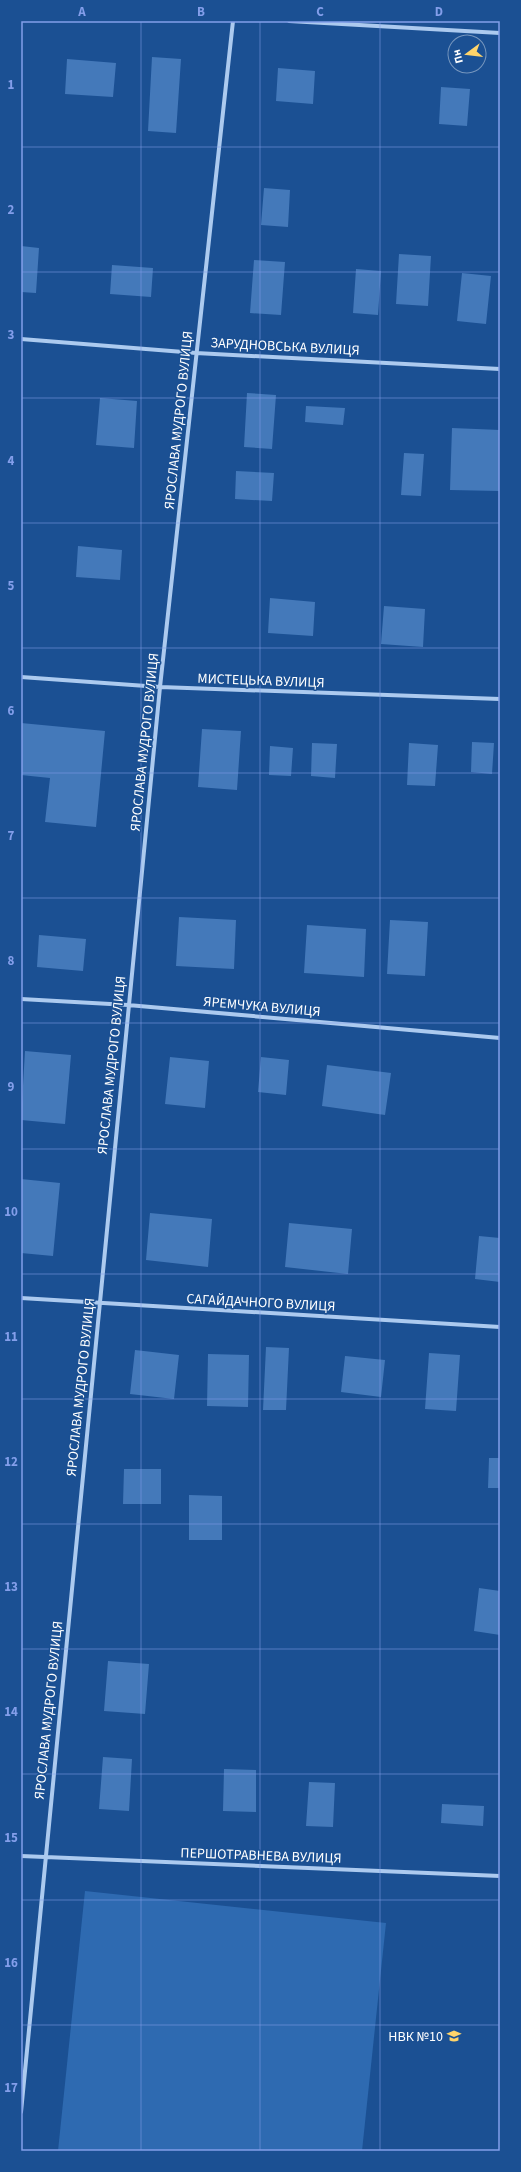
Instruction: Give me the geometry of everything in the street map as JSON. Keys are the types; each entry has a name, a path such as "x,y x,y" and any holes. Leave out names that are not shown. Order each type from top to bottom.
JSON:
{"street":[{"name":"ЯРОСЛАВА МУДРОГО ВУЛИЦЯ","path":"21,2112 160,688 233,21"},
{"path":"289,21 500,33"},
{"name":"ЗАРУДНОВСЬКА ВУЛИЦЯ","path":"21,339 196,353 500,369"},
{"name":"МИСТЕЦЬКА ВУЛИЦЯ","path":"21,677 160,688 500,699"},
{"name":"ЯРЕМЧУКА ВУЛИЦЯ","path":"21,999 128,1005 500,1038"},
{"name":"САГАЙДАЧНОГО ВУЛИЦЯ","path":"21,1298 99,1304 500,1327"},
{"name":"ПЕРШОТРАВНЕВА ВУЛИЦЯ","path":"21,1856 500,1876"}],"shaded area":[{"path":"85,1891 386,1923 362,2151 58,2151"}],"building":[{"path":"152,57 181,59 176,133 148,131"},
{"path":"67,59 116,63 113,97 65,94"},
{"path":"278,68 315,71 313,104 276,101"},
{"path":"441,87 470,89 467,126 439,124"},
{"path":"264,188 290,190 288,227 261,225"},
{"path":"21,246 39,248 36,293 21,292"},
{"path":"399,254 431,256 428,306 396,304"},
{"path":"254,260 285,262 281,315 250,313"},
{"path":"112,265 153,268 151,297 110,294"},
{"path":"356,269 381,271 378,315 353,313"},
{"path":"462,273 491,276 486,324 457,321"},
{"path":"247,393 276,395 272,449 244,447"},
{"path":"100,398 137,401 134,448 96,445"},
{"path":"306,406 345,408 343,425 305,422"},
{"path":"452,428 500,430 500,491 450,490"},
{"path":"404,453 424,454 421,496 401,495"},
{"path":"236,471 274,473 272,501 235,499"},
{"path":"78,546 122,550 120,580 76,577"},
{"path":"270,598 315,602 313,636 268,633"},
{"path":"384,606 425,609 423,647 381,644"},
{"path":"21,723 105,731 96,827 45,822 50,778 21,775"},
{"path":"202,729 241,731 237,790 198,787"},
{"path":"472,742 494,743 492,774 471,772"},
{"path":"312,743 337,744 335,778 311,776"},
{"path":"409,743 438,745 435,786 407,785"},
{"path":"270,746 293,748 291,776 269,775"},
{"path":"179,917 236,920 234,969 176,966"},
{"path":"390,920 428,922 425,976 387,974"},
{"path":"307,925 366,929 364,977 304,973"},
{"path":"39,935 86,939 83,971 37,967"},
{"path":"25,1051 71,1055 65,1124 21,1120"},
{"path":"170,1057 209,1061 205,1108 165,1104"},
{"path":"261,1057 289,1060 286,1095 258,1092"},
{"path":"327,1065 391,1073 385,1115 322,1106"},
{"path":"21,1179 60,1183 53,1256 21,1253"},
{"path":"150,1213 212,1219 208,1267 146,1260"},
{"path":"289,1223 352,1229 348,1274 285,1267"},
{"path":"479,1236 500,1238 500,1282 475,1279"},
{"path":"266,1347 289,1348 286,1410 263,1410"},
{"path":"135,1350 179,1355 174,1399 130,1394"},
{"path":"429,1353 460,1355 456,1411 425,1409"},
{"path":"208,1354 249,1355 248,1407 207,1406"},
{"path":"345,1356 385,1360 381,1397 341,1392"},
{"path":"489,1458 500,1458 500,1488 488,1488"},
{"path":"124,1469 161,1469 161,1504 123,1504"},
{"path":"189,1495 222,1496 222,1540 189,1540"},
{"path":"479,1588 500,1591 500,1635 474,1631"},
{"path":"108,1661 149,1664 145,1714 104,1711"},
{"path":"103,1757 132,1759 129,1811 99,1809"},
{"path":"224,1769 256,1770 256,1812 223,1811"},
{"path":"309,1782 335,1783 333,1827 306,1826"},
{"path":"442,1804 484,1806 483,1826 441,1823"}],"place":[{"name":"НВК №10","path":"454,2036"}]}
